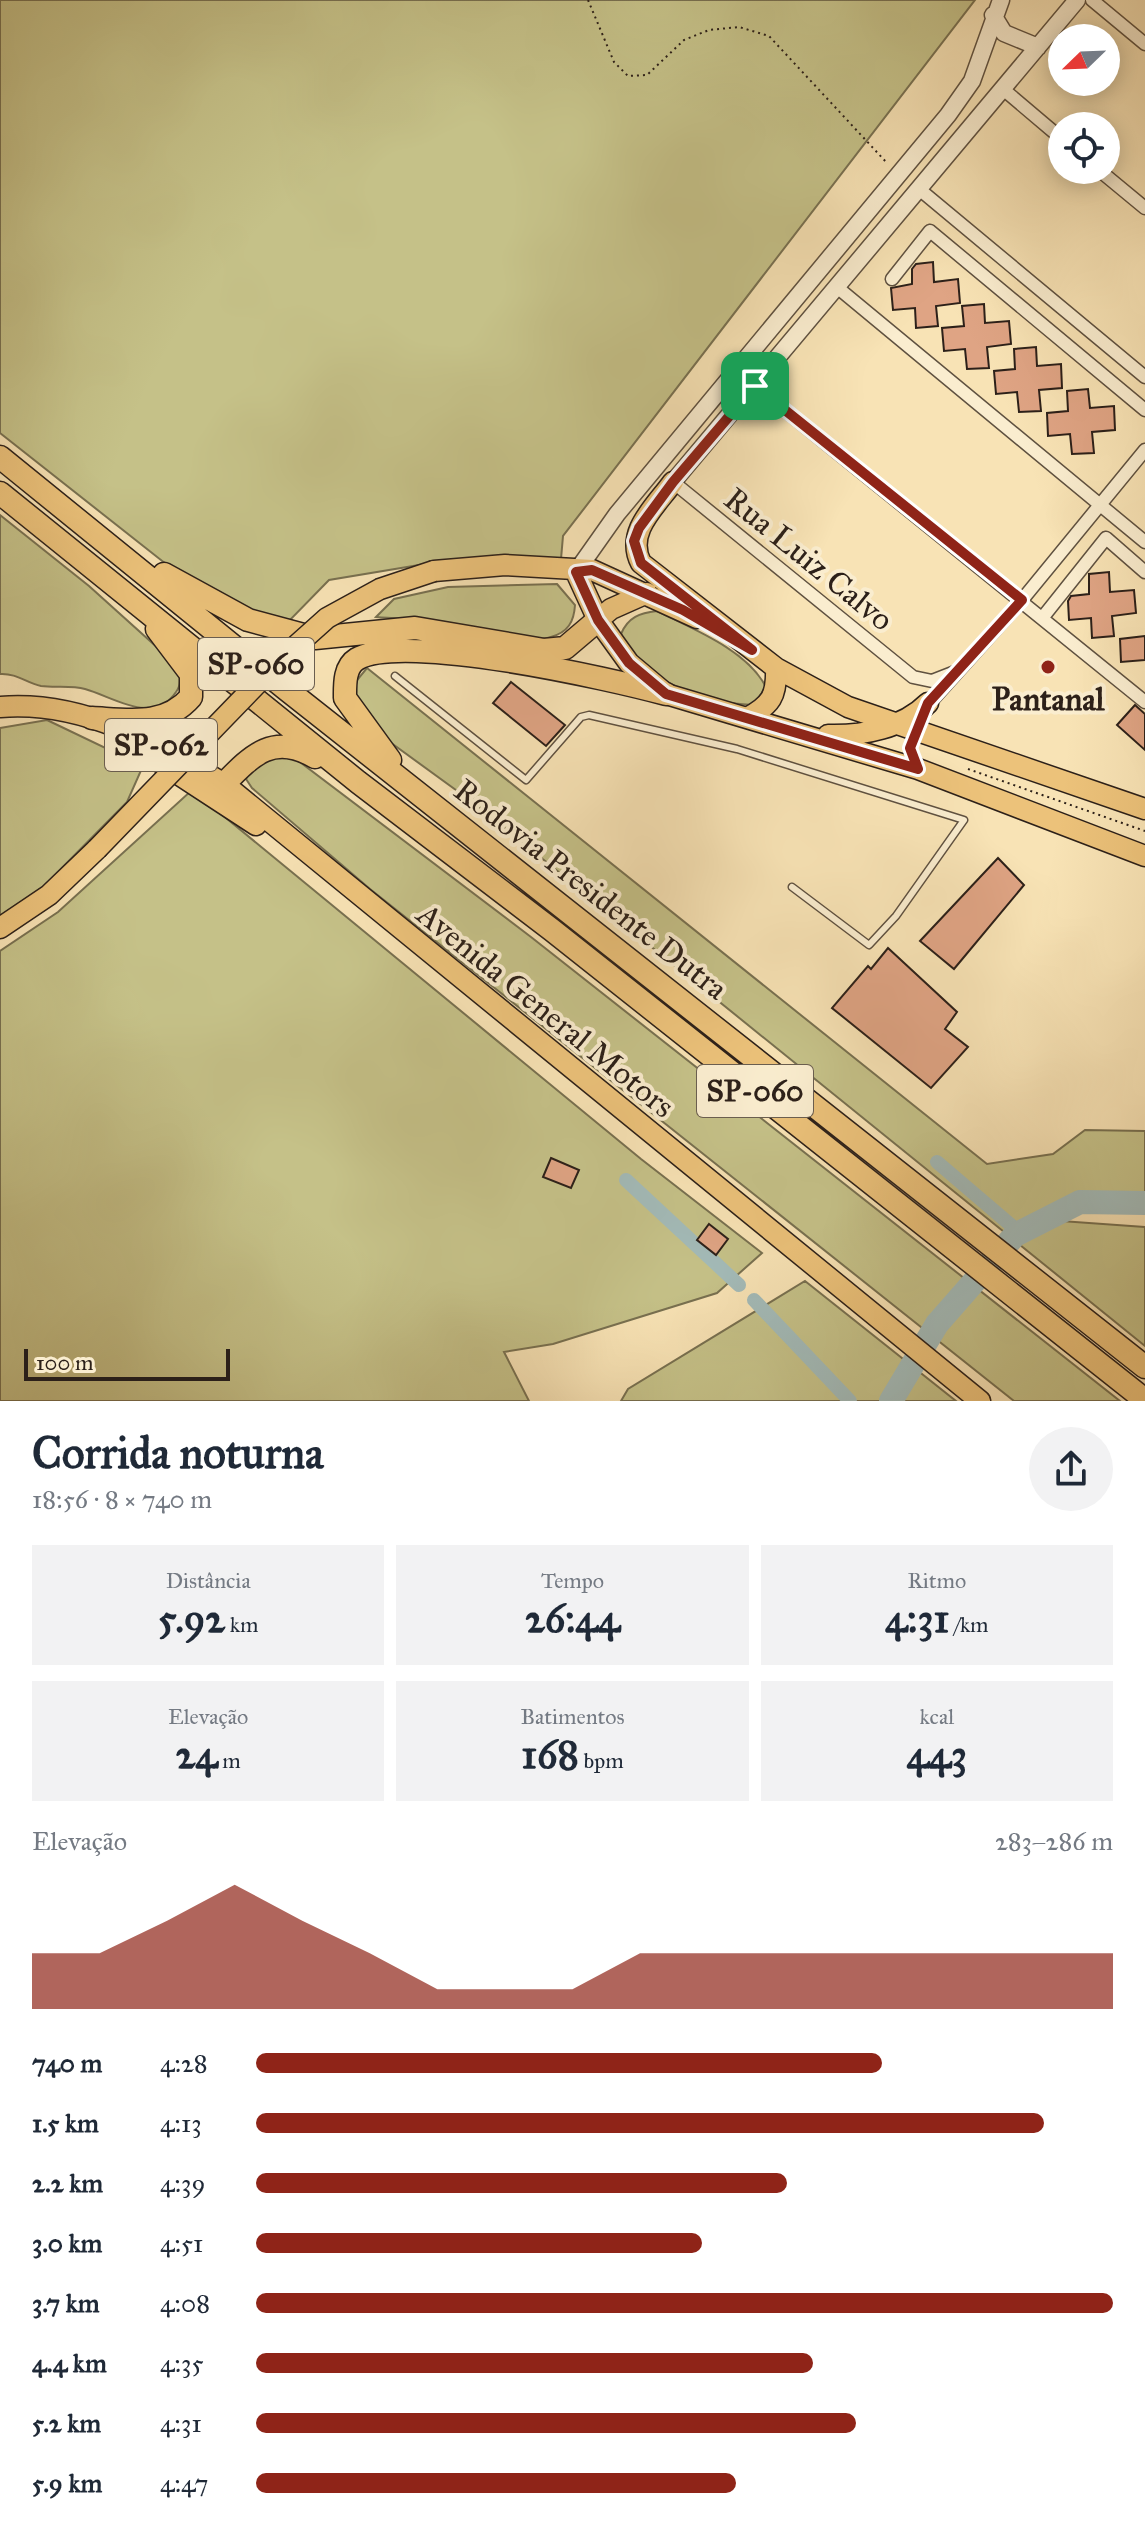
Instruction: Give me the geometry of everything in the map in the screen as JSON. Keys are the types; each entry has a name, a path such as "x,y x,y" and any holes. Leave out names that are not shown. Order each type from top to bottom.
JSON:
{"highway":[{"name":"Rodovia Presidente Dutra","path":"0,457 410,786 1145,1367"},
{"name":"Rodovia Presidente Dutra","path":"0,493 358,782 552,930 1145,1400"},
{"path":"105,539 248,620 315,638 415,628 544,650 565,648 598,620"},
{"path":"92,718 165,718 180,711 191,697 191,674 135,599"},
{"path":"410,786 345,698 349,668 357,659 379,653 432,650 622,682 666,694"},
{"path":"224,784 251,758 265,749 284,745 302,750 358,782"}],"main road":[{"path":"673,482 639,528 634,541 641,563 776,668 886,722 1145,809"},
{"path":"0,928 49,895 279,661 327,618 380,589 434,571 505,565 576,572 592,570 647,593 752,650"},
{"path":"576,572 598,620 629,663 666,694 918,769 1145,856"},
{"path":"598,620 611,609 647,593"},
{"path":"747,718 768,707 775,696 776,668"},
{"path":"812,735 840,735 912,718 928,703"},
{"name":"SP-062","path":"0,707 28,704 92,718 156,742 224,784"},
{"path":"92,718 331,874"},
{"path":"915,732 910,748 918,769"},
{"path":"193,784 224,784"},
{"name":"Avenida General Motors","path":"224,784 980,1401"}],"street":[{"path":"673,482 1077,0"},
{"path":"1092,0 1145,44"},
{"path":"576,572 617,514 899,176 972,81 997,8"},
{"path":"997,8 1004,33 1038,47"},
{"path":"1003,89 1048,127"},
{"path":"1116,184 1145,208"},
{"path":"919,189 1145,377"},
{"path":"892,279 930,231 1145,410"},
{"path":"838,288 1145,542"},
{"path":"755,386 1145,702"},
{"path":"915,732 928,703 1022,600 1145,450"},
{"name":"Rua Luiz Calvo","path":"673,482 913,677 932,681 960,670"},
{"path":"1043,617 1106,538 1145,572"}],"lane":[{"path":"395,676 526,780 581,717 589,715 737,749 964,820 896,916 869,945 792,887"}],"path":[{"path":"588,0 614,62 628,76 647,75 684,40 709,30 739,27 769,36 899,176"},
{"path":"969,769 1145,831"}],"shaded area":[{"path":"0,0 975,0 563,536 561,559 431,563 329,580 290,620 246,611 166,564 0,433"},
{"path":"0,515 89,586 170,659 180,683 167,702 156,707 133,706 85,689 41,686 0,674"},
{"path":"557,584 575,605 569,626 551,637 513,638 445,622 376,617 394,599 448,587"},
{"path":"657,611 718,642 746,662 766,687 753,705 695,694 676,687 644,665 621,634 635,617"},
{"path":"367,668 987,1164 1053,1154 1085,1130 1145,1131 1145,1203 1080,1202 1047,1220 1145,1227 1145,1346 471,801 383,737 358,711 353,685"},
{"path":"47,720 143,766 127,802 43,887 0,916 0,728"},
{"path":"288,753 531,937 1120,1401 1014,1401 370,889 252,788 246,779 252,765"},
{"path":"192,790 641,1159 762,1253 717,1293 553,1344 504,1352 529,1401 0,1401 0,951 58,912"},
{"path":"805,1281 956,1401 621,1401 628,1389"}],"building":[{"path":"933,262 934,282 958,279 960,303 936,306 938,326 916,328 915,308 893,310 891,288 912,284 912,269 916,264"},
{"path":"984,304 985,323 1009,321 1011,344 987,347 989,368 967,369 965,349 944,351 942,328 964,326 962,306"},
{"path":"1036,347 1037,366 1061,364 1062,388 1039,390 1041,411 1019,412 1017,392 996,394 994,371 1015,369 1014,349"},
{"path":"1088,389 1090,408 1114,406 1115,430 1092,432 1094,453 1072,454 1070,434 1048,436 1047,413 1068,411 1067,391"},
{"path":"1109,572 1110,592 1134,590 1136,613 1112,616 1114,636 1092,638 1091,618 1069,620 1068,601 1071,596 1089,594 1089,574"},
{"path":"1145,636 1145,660 1121,662 1120,639"},
{"path":"511,682 565,725 546,746 493,703"},
{"path":"1135,705 1145,714 1145,750 1117,725"},
{"path":"998,858 1024,885 954,969 920,941"},
{"path":"888,948 957,1012 945,1029 968,1047 931,1088 832,1008"},
{"path":"551,1158 579,1170 571,1188 543,1177"},
{"path":"709,1224 728,1239 716,1255 697,1240"}],"waterway":[{"path":"937,1162 1020,1233"},
{"path":"626,1180 739,1285"},
{"path":"891,1401 937,1324 1015,1235 1080,1202 1145,1203"},
{"path":"754,1300 850,1401"}],"place":[{"name":"Pantanal","path":"1048,667"}],"route":[{"path":"755,386 1022,600 928,703 910,748 918,769 666,694 629,663 584,596 576,572 592,570 683,610 752,650 641,563 634,541 639,528 673,482 755,386"}]}
